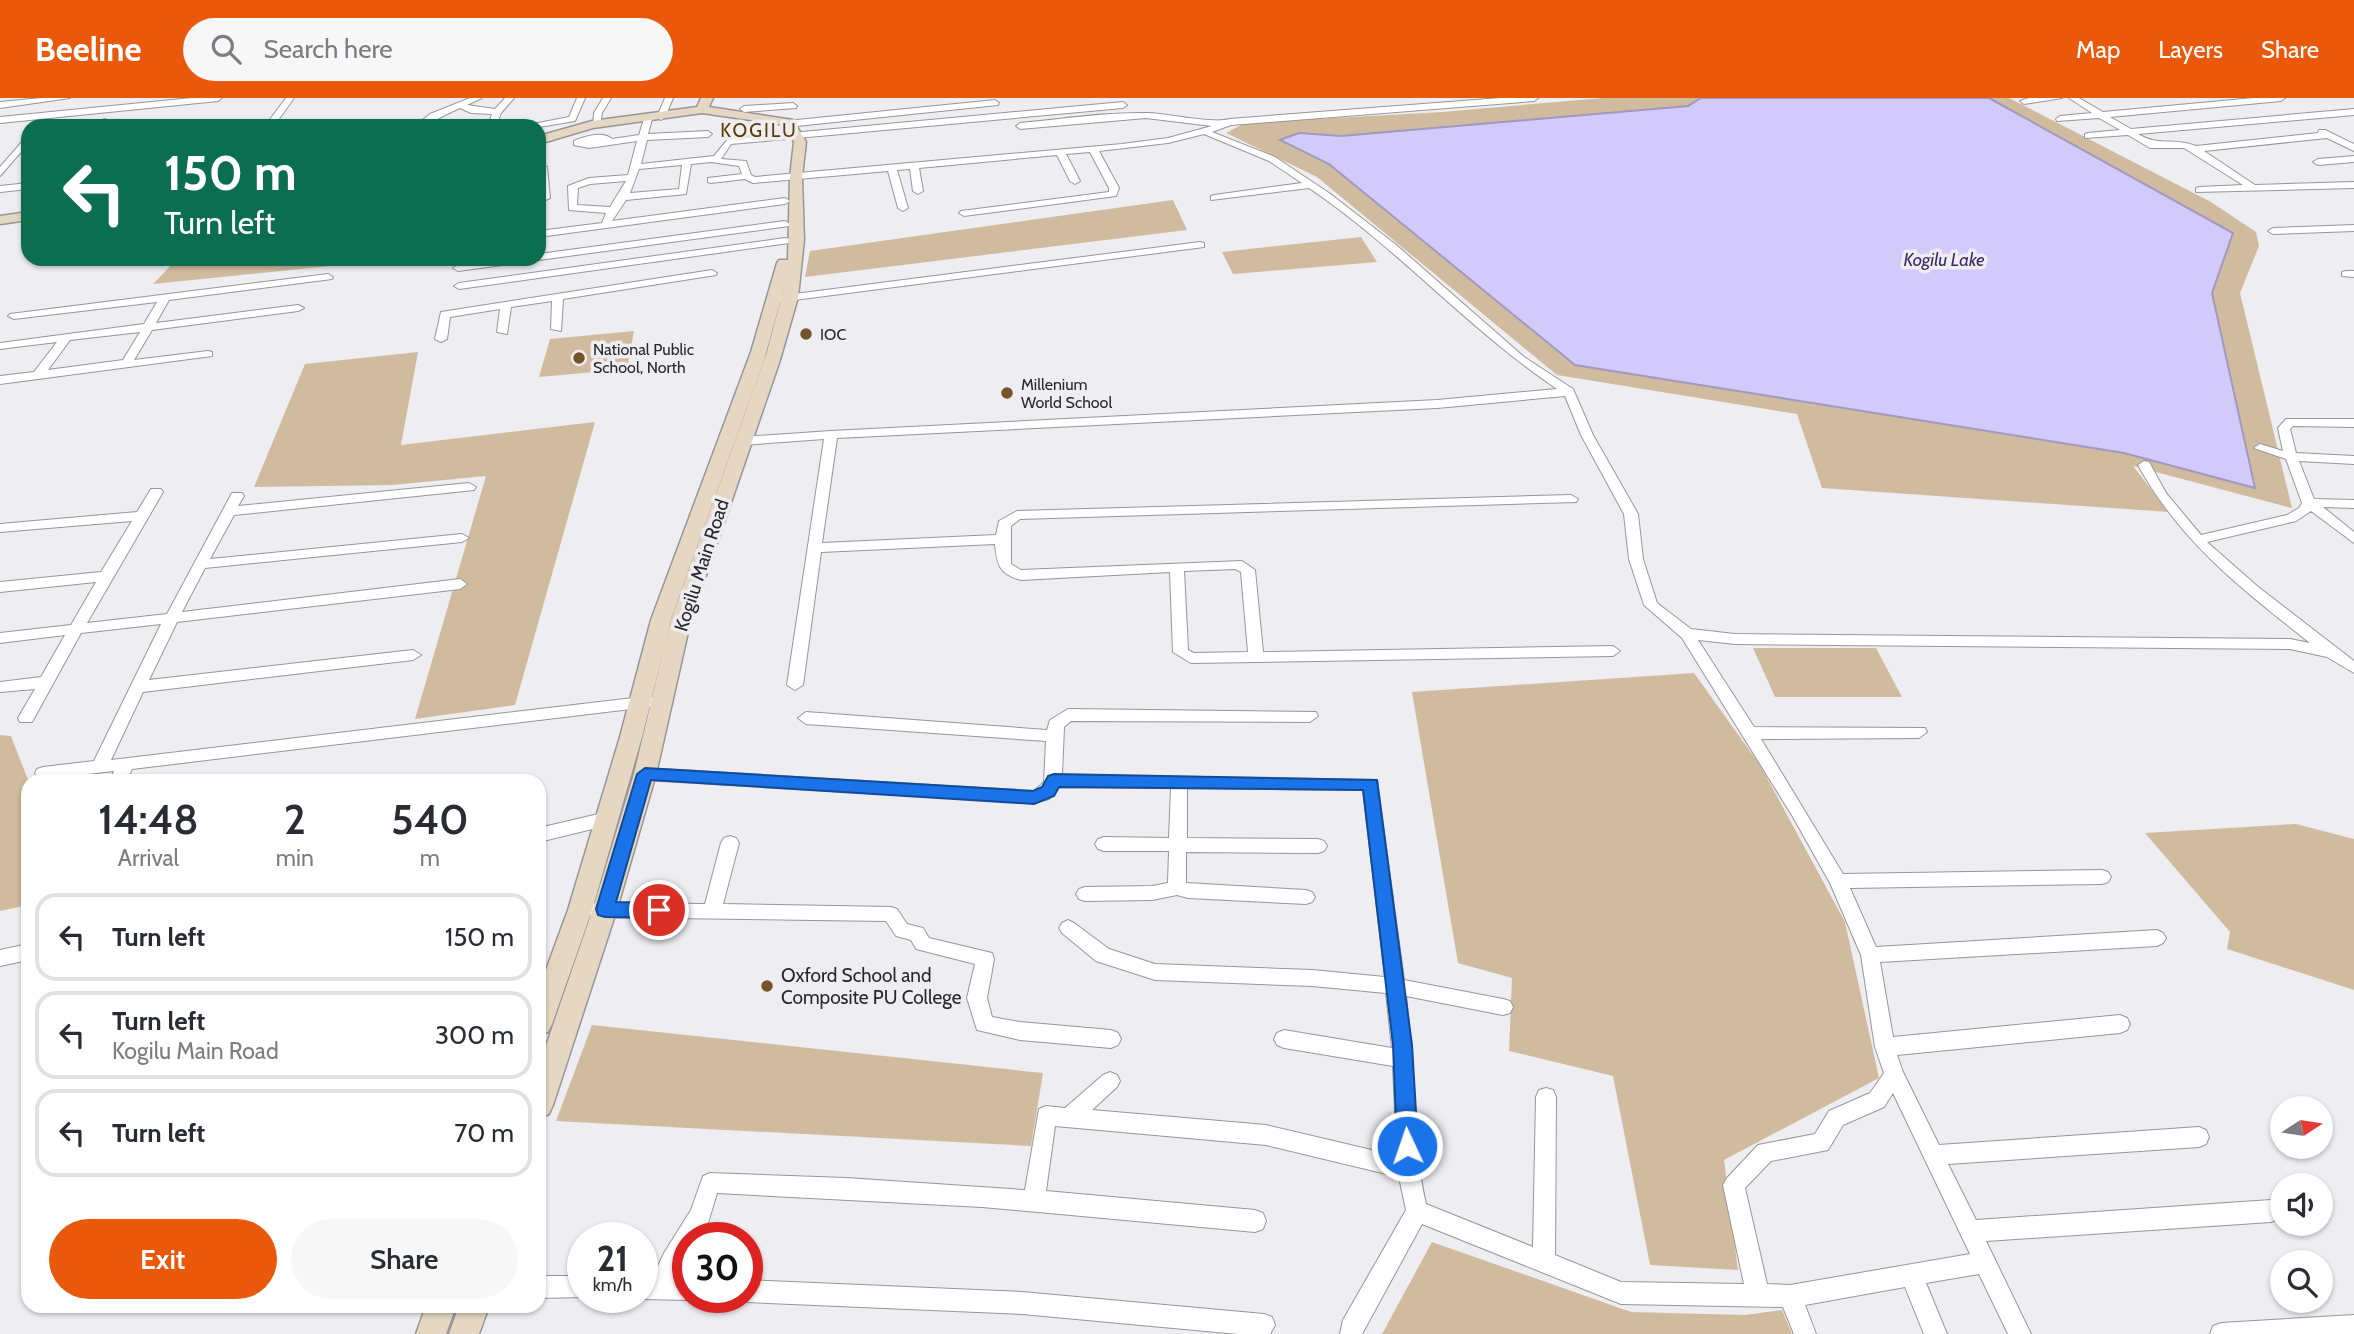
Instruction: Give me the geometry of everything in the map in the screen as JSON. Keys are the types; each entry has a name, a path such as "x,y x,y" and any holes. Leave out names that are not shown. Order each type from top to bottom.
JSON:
{"main road":[{"path":"546,138 596,124 654,118 701,104 744,106 792,124"},
{"path":"701,104 792,124"},
{"name":"Kogilu Main Road","path":"546,1084 605,909 645,774 681,619 772,360 782,298 797,240 792,177 792,124"},
{"name":"Kogilu Main Road","path":"546,1005 580,910 662,620 759,352 782,298 785,201 792,177"},
{"path":"0,220 21,217"},
{"path":"432,1334 439,1313"},
{"path":"464,1334 472,1313"}],"street":[{"path":"3,104 66,98"},
{"path":"0,120 181,99 218,98"},
{"path":"429,119 478,98"},
{"path":"494,119 497,112 510,98"},
{"path":"546,124 572,119 581,98"},
{"path":"596,124 607,98"},
{"path":"606,225 623,197 643,137 668,98"},
{"path":"715,159 728,142 792,124 948,98"},
{"path":"613,210 572,208 573,186 633,172 715,159 716,162 743,163 747,176 753,180 892,170 1207,133 1229,122 1534,98"},
{"path":"2024,101 2058,98"},
{"path":"2073,98 2150,145 2185,145 2195,149 2253,188"},
{"path":"2060,119 2281,98"},
{"path":"172,110 181,99"},
{"path":"275,119 292,99"},
{"path":"2257,99 2354,148"},
{"path":"792,124 995,103"},
{"path":"792,124 1123,105"},
{"path":"461,106 471,110 497,112"},
{"path":"744,106 792,124 866,140"},
{"path":"535,119 538,111"},
{"path":"2088,136 2354,112"},
{"path":"1004,128 1150,115 1185,116 1221,125"},
{"path":"792,124 882,122"},
{"path":"1207,133 1272,159 1312,185 1391,246 1520,359 1569,392 1587,435 1631,514 1636,559 1651,605 1687,634 1838,881 1870,955 1885,1047 1894,1074 2020,1334"},
{"path":"610,153 612,140 708,134"},
{"path":"2195,149 2329,135"},
{"path":"0,173 21,147"},
{"path":"964,213 1113,194 1114,188 1093,148"},
{"path":"1060,152 1075,181"},
{"path":"2318,162 2354,159"},
{"path":"623,197 683,192 687,162"},
{"path":"914,167 918,191"},
{"path":"892,170 903,208"},
{"path":"711,180 747,176"},
{"path":"1214,198 1312,185"},
{"path":"2199,190 2354,185"},
{"path":"0,189 21,187"},
{"path":"546,233 785,201"},
{"path":"2273,231 2354,228"},
{"path":"546,256 785,232"},
{"path":"459,286 627,264 785,232"},
{"path":"782,298 1200,245"},
{"path":"626,287 627,264"},
{"path":"458,268 473,266"},
{"path":"441,339 445,314 712,273"},
{"path":"14,316 328,277"},
{"path":"127,363 150,327 164,297"},
{"path":"557,329 558,298"},
{"path":"503,332 506,305"},
{"path":"0,346 298,309"},
{"path":"38,375 66,338"},
{"path":"0,380 208,354"},
{"path":"742,441 1437,404 1569,392"},
{"path":"2354,423 2290,422 2284,428 2291,457 2309,503 2354,539"},
{"path":"795,685 831,435"},
{"path":"2260,448 2291,457 2354,460"},
{"path":"2144,465 2157,493 2199,543 2332,653 2354,668"},
{"path":"229,511 469,487"},
{"path":"26,718 156,492"},
{"path":"99,766 136,687 237,496"},
{"path":"1255,656 1248,570 1245,566 1021,575 1013,573 1004,565 1004,524 1017,515 1571,499"},
{"path":"2309,503 2354,504"},
{"path":"2202,539 2291,518 2304,511 2309,503"},
{"path":"0,528 142,516"},
{"path":"200,564 462,538"},
{"path":"816,548 1002,539"},
{"path":"1177,567 1181,652 1191,658 1613,650"},
{"path":"0,587 106,576"},
{"path":"0,638 460,584"},
{"path":"1687,634 1735,639 2290,644 2332,653"},
{"path":"136,687 413,655"},
{"path":"0,687 46,682"},
{"path":"43,774 662,701"},
{"path":"645,774 1034,797 1048,792 1054,781 1056,724 1068,715 1310,716"},
{"path":"806,718 1054,736"},
{"path":"1749,733 1919,732"},
{"path":"121,774 126,763"},
{"path":"1054,781 1371,784 1403,1059 1408,1169 1417,1211 1351,1328 1351,1334"},
{"path":"1177,888 1179,782"},
{"path":"546,833 607,819"},
{"path":"712,911 730,843"},
{"path":"1104,844 1318,846"},
{"path":"1838,881 2102,877"},
{"path":"1085,894 1152,893 1177,888 1188,891 1306,897"},
{"path":"580,910 891,914 902,931 917,933 923,944 985,959 977,998 984,1024 1020,1031 1111,1040"},
{"path":"1068,928 1103,955 1155,972 1312,978 1395,986 1503,1007"},
{"path":"1870,955 2157,938"},
{"path":"0,958 21,954"},
{"path":"1885,1047 2120,1024"},
{"path":"1284,1039 1403,1059"},
{"path":"1758,1295 1734,1185 1765,1152 1821,1143 1836,1118 1877,1100 1894,1074"},
{"path":"1069,1118 1110,1081"},
{"path":"1544,1262 1546,1097"},
{"path":"1034,1199 1046,1116 1266,1135 1408,1169"},
{"path":"1933,1155 2199,1137"},
{"path":"658,1279 700,1215 710,1182 827,1185 1034,1199 1255,1221"},
{"path":"1417,1211 1622,1293 1790,1296 1984,1262"},
{"path":"1970,1231 2270,1211"},
{"path":"1911,1276 1936,1334"},
{"path":"546,1287 567,1287"},
{"path":"763,1291 1021,1303 1264,1325"},
{"path":"1790,1296 1805,1334"},
{"path":"2221,1334 2354,1326"}],"shaded area":[{"path":"1603,98 1701,98 1688,106 1341,136 1299,133 1281,140 1329,164 2124,453 2254,487 2212,293 2233,233 1989,98 2009,98 2211,202 2256,232 2259,246 2240,293 2292,508 2133,466 2169,512 1822,488 1797,414 1557,375 1317,177 1226,133 1245,123 1442,112"},
{"path":"1173,200 1187,230 805,277 810,251"},
{"path":"1361,237 1377,262 1233,274 1222,252"},
{"path":"170,266 330,266 153,284"},
{"path":"634,331 627,369 539,377 550,339"},
{"path":"418,352 401,445 595,422 515,705 415,719 486,476 392,485 254,487 305,364"},
{"path":"1753,648 1876,648 1902,697 1775,697"},
{"path":"1694,673 1760,765 1845,922 1879,1078 1724,1160 1738,1270 1650,1265 1613,1076 1509,1051 1512,978 1458,963 1412,692"},
{"path":"0,735 11,736 26,774 21,774 21,906 0,911"},
{"path":"2296,824 2354,839 2354,990 2227,949 2230,932 2145,833"},
{"path":"592,1025 1043,1073 1031,1146 556,1121"},
{"path":"1432,1242 1631,1312 1745,1315 1782,1310 1792,1334 1382,1334"}],"water":[{"name":"Kogilu Lake","path":"1701,98 1989,98 2233,233 2212,293 2255,488 2124,453 1575,365 1329,164 1280,140 1299,133 1341,136 1688,106"}],"place":[{"name":"IOC","path":"806,334"},
{"name":"National Public School, North","path":"579,358"},
{"name":"Millenium World School","path":"1007,393"},
{"name":"Oxford School and Composite PU College","path":"767,986"}],"district":[{"name":"KOGILU","path":"759,130"}],"route":[{"path":"659,910 605,909 645,774 1034,797 1048,792 1054,781 1371,784 1402,1045 1407,1146"}]}
